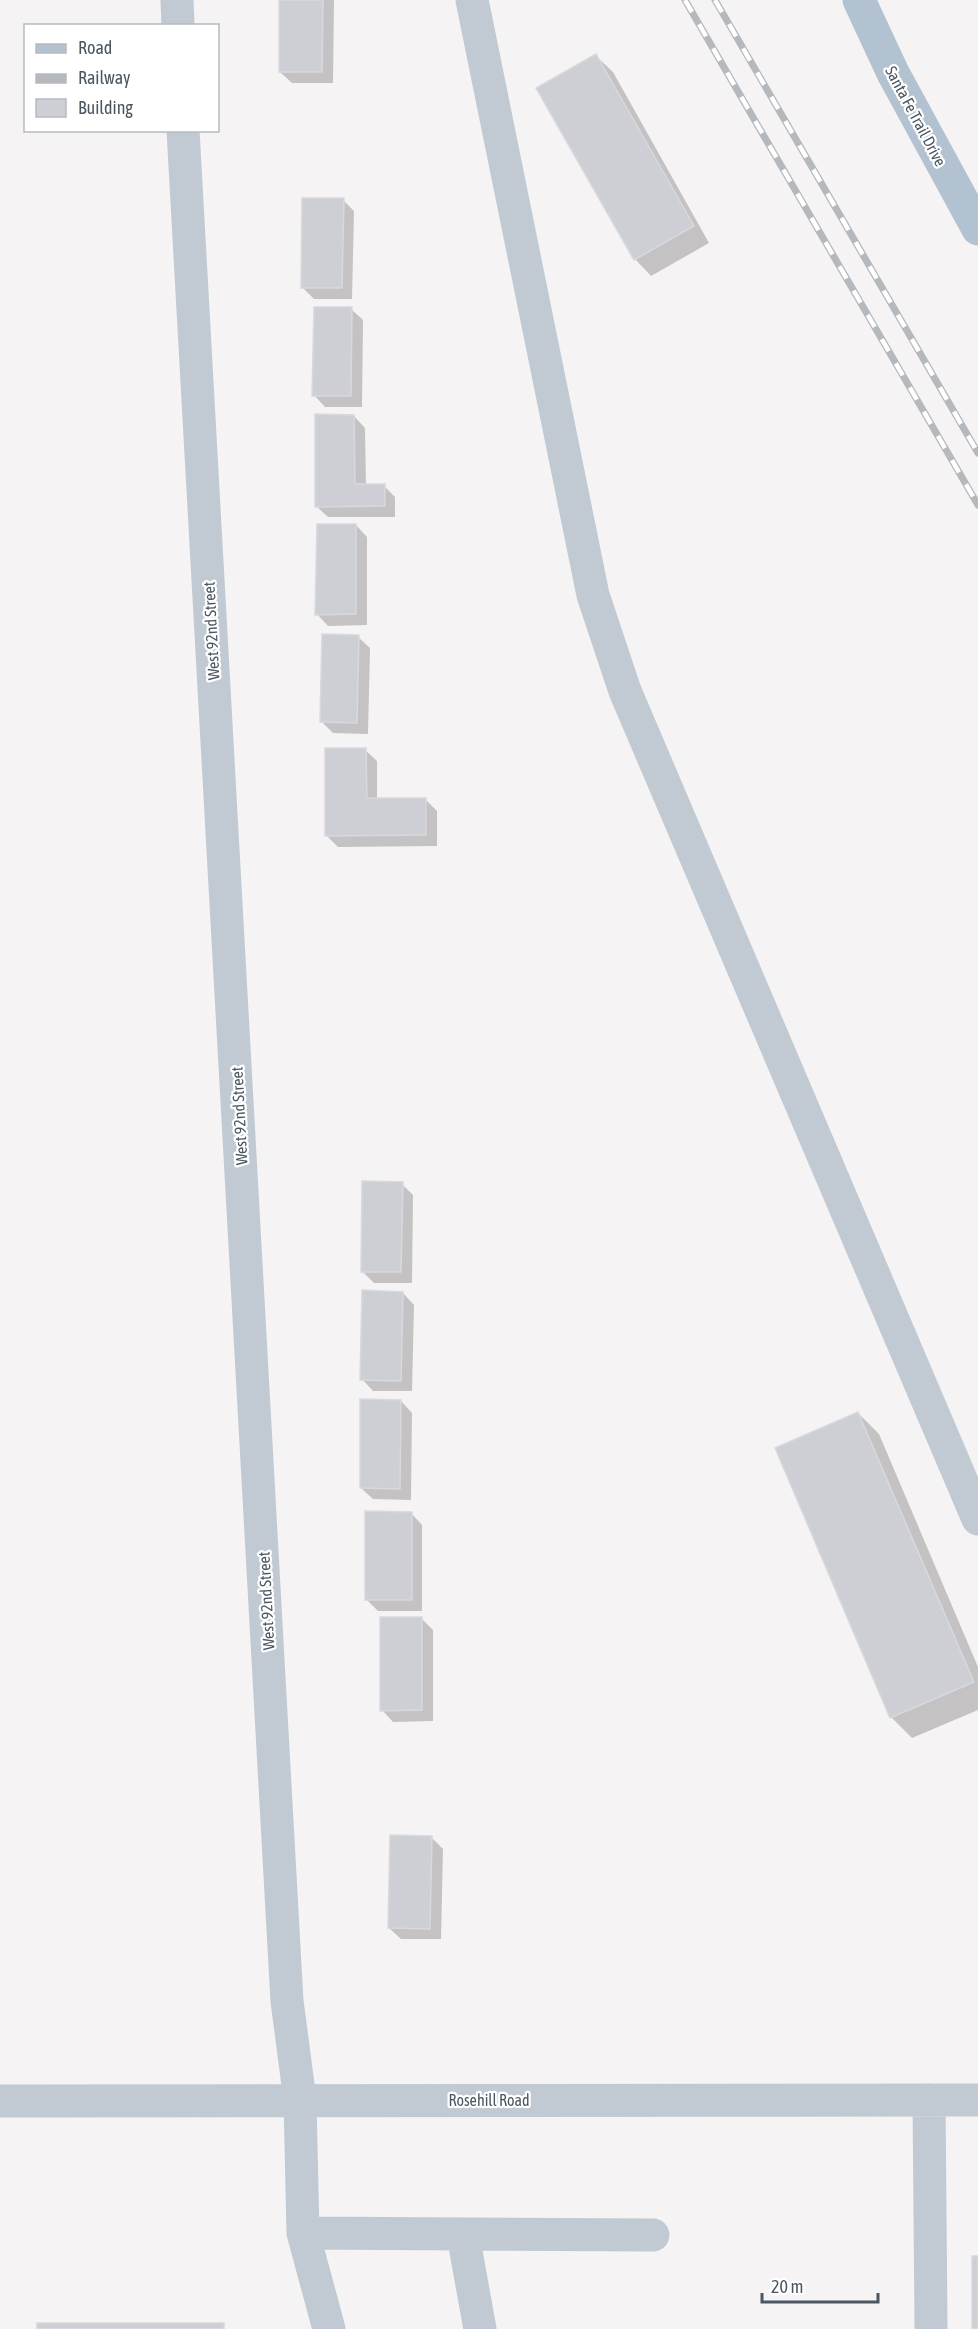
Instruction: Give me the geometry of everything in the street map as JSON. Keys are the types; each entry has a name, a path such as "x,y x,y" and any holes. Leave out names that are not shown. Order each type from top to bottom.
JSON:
{"main road":[{"name":"Santa Fe Trail Drive","path":"859,0 893,73 978,229"}],"street":[{"path":"177,0 178,24"},
{"path":"472,0 593,595 625,691 978,1519"},
{"name":"West 92nd Street","path":"183,132 286,1989 300,2100 303,2233 329,2329"},
{"path":"929,2100 931,2329"},
{"name":"Rosehill Road","path":"0,2101 978,2100"},
{"path":"303,2233 653,2235"},
{"path":"463,2235 480,2329"}],"building":[{"path":"279,0 323,0 322,72 279,72"},
{"path":"596,54 694,226 634,260 536,88"},
{"path":"302,198 344,198 342,288 301,288"},
{"path":"314,307 352,307 351,396 312,396"},
{"path":"315,414 354,415 355,484 385,484 385,506 315,507"},
{"path":"317,524 356,524 356,614 315,615"},
{"path":"322,634 359,635 357,723 320,722"},
{"path":"325,748 366,748 367,798 426,798 426,835 325,836"},
{"path":"362,1181 403,1182 401,1272 361,1272"},
{"path":"362,1290 403,1292 401,1381 360,1380"},
{"path":"360,1399 401,1400 400,1489 360,1488"},
{"path":"858,1412 974,1682 890,1718 775,1448"},
{"path":"365,1511 412,1512 412,1600 365,1600"},
{"path":"380,1617 422,1617 422,1710 380,1711"},
{"path":"390,1835 432,1836 430,1929 388,1928"},
{"path":"972,2256 978,2256 978,2329 972,2329"},
{"path":"37,2323 224,2323 224,2329 37,2329"}],"railway":[{"path":"685,0 978,505"},
{"path":"715,0 978,453"}]}
